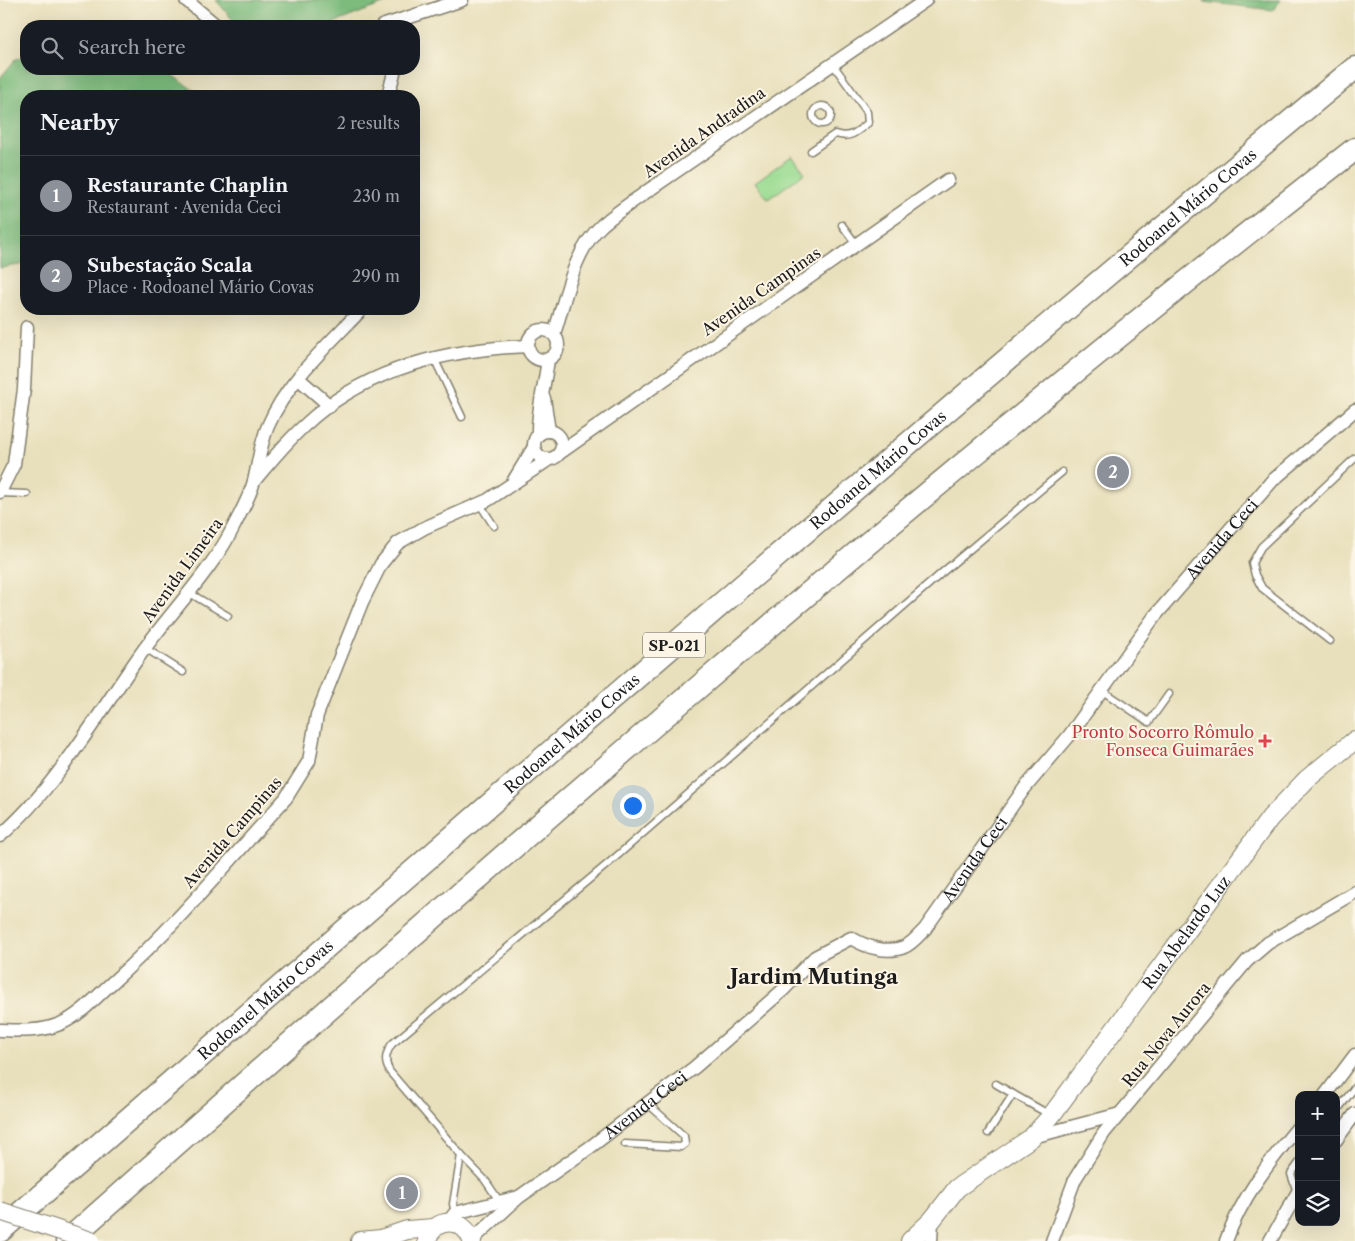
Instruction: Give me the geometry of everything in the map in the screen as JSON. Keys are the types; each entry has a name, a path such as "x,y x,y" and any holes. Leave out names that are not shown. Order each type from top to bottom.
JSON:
{"highway":[{"name":"Rodoanel Mário Covas","path":"0,1231 730,596 1163,227 1355,68"},
{"name":"SP-021","path":"67,1241 815,585 1176,288 1355,149"}],"main road":[{"name":"Rua Abelardo Luz","path":"910,1241 932,1220 947,1199 965,1182 995,1164 1031,1138 1051,1116 1270,818 1307,779 1355,740"},
{"path":"0,1211 91,1241"},
{"path":"441,1226 454,1222 466,1229 472,1240"},
{"name":"Avenida Ceci","path":"360,1241 384,1240 407,1230 441,1226"}],"street":[{"path":"186,0 210,20"},
{"path":"410,20 462,0"},
{"name":"Avenida Andradina","path":"554,334 577,261 588,241 601,226 646,192 926,0"},
{"path":"390,90 393,75"},
{"name":"Avenida Campinas","path":"0,1030 44,1029 62,1023 92,1001 158,941 286,798 308,761 317,714 362,602 381,564 398,544 424,528 479,504 548,460 556,458 561,452 593,429 948,180"},
{"name":"Avenida Limeira","path":"0,836 40,794 81,741 145,648 226,540 254,481 258,454 268,425 299,379 357,315"},
{"path":"0,492 14,464 24,389 27,327"},
{"path":"540,330 554,334 558,348 554,355 548,359 535,358 528,346 533,333 540,330"},
{"path":"254,481 306,424 352,389 433,357 478,349 528,346"},
{"path":"548,359 544,396 537,416 541,458 548,460"},
{"path":"299,379 330,406"},
{"name":"Avenida Ceci","path":"441,1226 503,1206 519,1197 648,1104 783,990 815,957 851,938 867,947 902,948 911,943 925,929 1024,789 1068,736 1154,617 1272,481 1355,410"},
{"name":"Avenida Campinas","path":"561,438 593,429"},
{"path":"540,438 561,438 563,445 561,452"},
{"name":"Avenida Campinas","path":"511,485 540,438"},
{"name":"Rua Nova Aurora","path":"1052,1241 1075,1179 1094,1149 1120,1114 1247,961 1268,943 1355,892"},
{"path":"1328,1091 1355,1055"},
{"name":"Rua Abelardo Luz","path":"1031,1138 1088,1121 1120,1114"},
{"path":"1339,1136 1355,1114"},
{"path":"1088,1121 1094,1149"},
{"path":"1226,1241 1232,1224 1251,1189 1295,1131"},
{"path":"1270,1241 1295,1196"},
{"name":"Avenida Ceci","path":"472,1240 503,1206"},
{"path":"931,1241 932,1220"}],"lane":[{"path":"827,123 835,134 844,137 852,136 868,123 866,112 832,63"},
{"path":"810,151 835,134"},
{"path":"842,225 856,244"},
{"path":"433,357 462,417"},
{"path":"1330,642 1262,588 1255,576 1252,563 1261,547 1355,458"},
{"path":"503,1206 485,1180 461,1155 390,1072 386,1065 386,1056 392,1044 610,862 944,571 1062,472"},
{"path":"0,492 27,494"},
{"path":"479,504 494,526"},
{"path":"188,592 228,616"},
{"path":"145,648 183,672"},
{"path":"1101,690 1149,722 1169,694"},
{"path":"996,1084 1051,1116"},
{"path":"1340,1107 1355,1087"},
{"path":"988,1133 1013,1094"},
{"path":"625,1144 681,1147 685,1144 684,1136 648,1104"},
{"path":"441,1226 452,1204 461,1155"},
{"path":"1295,1168 1291,1174 1295,1184"}],"green space":[{"path":"216,0 393,0 341,20 233,20"},
{"path":"1204,0 1281,0 1273,10 1204,2"},
{"path":"20,58 20,75 172,75 193,90 20,90 20,265 0,268 0,78 16,59"},
{"path":"792,156 805,173 768,199 755,182"}],"place":[{"name":"Subestação Scala","path":"1113,472"},
{"name":"Pronto Socorro Rômulo Fonseca Guimarães","path":"1265,741"},
{"name":"Restaurante Chaplin","path":"402,1193"}],"district":[{"name":"Jardim Mutinga","path":"814,976"}]}
